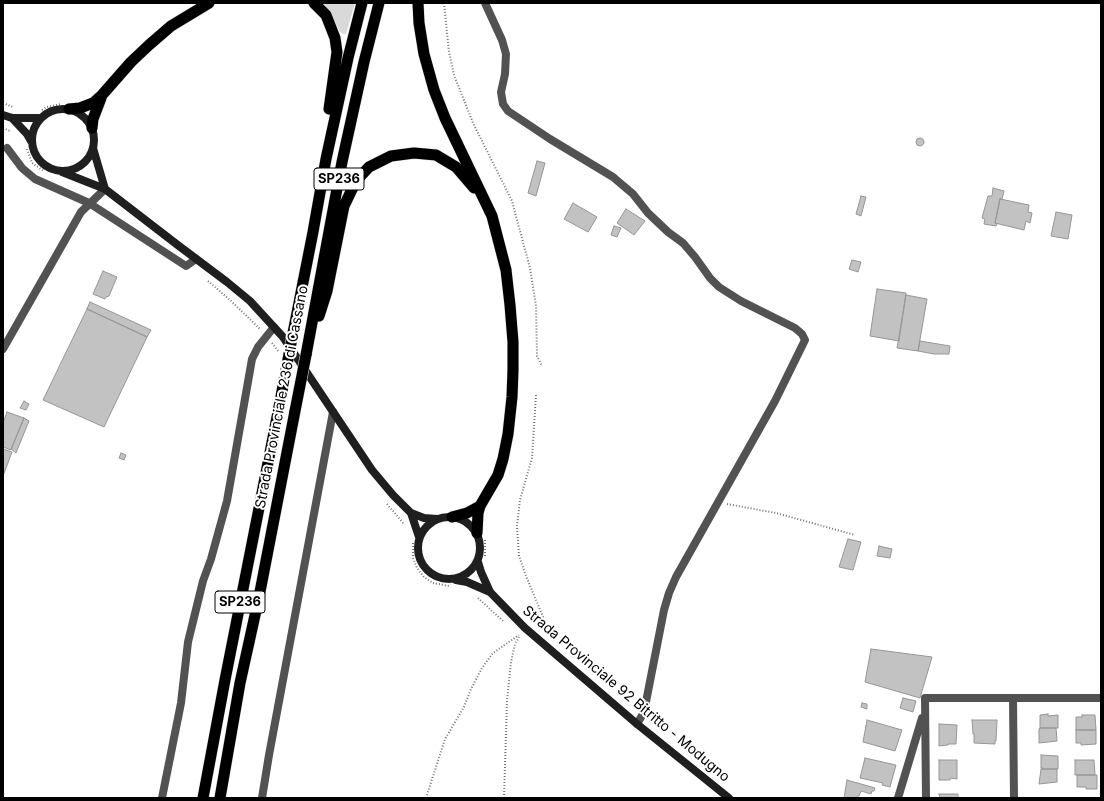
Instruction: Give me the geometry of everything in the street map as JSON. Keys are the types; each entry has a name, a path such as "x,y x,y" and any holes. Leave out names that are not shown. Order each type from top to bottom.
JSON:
{"highway":[{"path":"65,106 80,108 93,103 102,95 130,62 148,45 172,26 209,3"},
{"path":"314,3 326,15 336,38 337,52 332,97 318,166 314,232"},
{"name":"Strada Provinciale 236 di Cassano","path":"203,798 224,680 314,232 328,151 348,58 362,3"},
{"name":"Strada Provinciale 236 di Cassano","path":"220,798 240,683 259,597 342,162 364,62 379,3"},
{"path":"418,3 424,54 434,90 445,118 492,216 506,270 513,342 512,397 508,434 503,459 498,475 489,493 480,506 477,517 480,534"},
{"path":"92,128 93,119 102,95"},
{"path":"306,355 327,291 344,206 356,181 369,167 391,156 414,153 436,155 456,167 471,185 492,216"},
{"path":"452,517 467,513 480,506"}],"main road":[{"path":"3,115 12,118 38,115 65,106 86,119 92,128 94,138 93,148 89,158 82,165 72,170 62,172"},
{"path":"29,144 38,115"},
{"path":"12,118 22,128 29,144 41,162 52,170 62,172 106,189 250,301 283,337 372,470 411,514 419,537 419,558 424,568 432,575 442,579 467,582 490,592"},
{"path":"93,148 106,189"},
{"path":"411,514 424,518 438,519 452,517 462,520 480,534 481,563 490,592"},
{"path":"419,537 427,526 438,519"},
{"path":"453,580 463,577 481,563"},
{"name":"Strada Provinciale 92 Bitritto - Modugno","path":"490,592 539,640 637,724 729,798"}],"street":[{"path":"484,3 502,40 506,54 505,74 501,92 503,104 508,111 550,139 613,177 633,194 648,213 668,232 683,243 696,257 710,278 719,287 741,301 777,319 802,334 805,340 775,401 676,577 664,610 644,712 637,724"},
{"path":"7,148 22,168 35,179 89,203 186,266 196,259"},
{"path":"3,349 81,212 89,203 106,189"},
{"path":"162,798 181,702 188,642 203,581 211,559 227,501 252,359 258,347 274,327"},
{"path":"262,798 333,412"},
{"path":"926,798 925,698 1101,698"},
{"path":"1013,698 1014,798"},
{"path":"898,798 925,709"}],"path":[{"path":"444,3 449,52 454,75 473,123 512,201 530,268 536,306 537,356 542,366"},
{"path":"3,104 16,108"},
{"path":"38,115 47,107 57,104 65,106"},
{"path":"3,128 15,132"},
{"path":"29,144 32,163 46,172"},
{"path":"536,395 532,458 520,500 517,526 519,556 546,624 544,633 539,640"},
{"path":"718,502 776,514 855,535"},
{"path":"480,534 486,543 481,563"},
{"path":"426,798 445,739 464,707 482,668 494,653 519,636 511,662 507,701 504,798"}],"shaded area":[{"path":"319,3 355,3 346,34 340,32 331,15"}],"building":[{"path":"918,138 922,138 924,142 922,146 918,146 916,144 916,140"},
{"path":"537,161 545,163 536,196 528,193"},
{"path":"993,188 1004,191 1002,199 1000,199 995,223 997,224 996,226 984,224 985,219 982,218 988,196 992,196"},
{"path":"861,196 866,197 861,216 856,214"},
{"path":"1000,199 1029,205 1028,212 1032,213 1030,223 1026,221 1024,230 995,223"},
{"path":"573,203 597,217 588,232 564,219"},
{"path":"626,209 645,221 634,235 617,223"},
{"path":"1056,212 1072,215 1068,239 1051,236"},
{"path":"614,226 621,228 617,237 611,235"},
{"path":"852,260 861,262 858,272 849,269"},
{"path":"103,271 117,277 109,296 105,299 93,294"},
{"path":"877,289 906,293 899,341 870,336"},
{"path":"906,295 927,299 918,351 897,348"},
{"path":"90,302 151,330 147,337 87,309"},
{"path":"87,309 147,337 104,427 43,400"},
{"path":"920,341 950,346 949,354 934,354 918,351"},
{"path":"24,401 29,404 26,410 20,408"},
{"path":"7,412 24,418 11,450 3,447 3,423"},
{"path":"24,418 29,421 16,453 11,449"},
{"path":"3,449 12,452 3,476"},
{"path":"121,453 126,455 124,460 119,458"},
{"path":"848,539 861,542 853,570 839,567"},
{"path":"879,546 892,549 890,558 877,556"},
{"path":"871,649 932,657 920,698 865,682"},
{"path":"903,698 916,701 913,712 900,708"},
{"path":"862,703 867,704 867,709 861,707"},
{"path":"1048,714 1048,716 1058,715 1058,728 1040,728 1040,715"},
{"path":"1082,715 1095,715 1096,730 1076,730 1076,717 1082,717"},
{"path":"867,720 902,730 895,751 863,742"},
{"path":"972,720 997,720 995,744 974,743"},
{"path":"939,724 957,725 956,744 939,746"},
{"path":"1040,728 1056,728 1057,741 1039,743"},
{"path":"1076,730 1096,730 1096,744 1081,745 1081,743 1076,743"},
{"path":"1041,755 1058,756 1058,769 1042,769"},
{"path":"865,758 896,765 890,787 882,785 883,783 860,778"},
{"path":"939,760 957,760 957,779 950,778 950,780 939,780"},
{"path":"1075,760 1094,760 1095,775 1075,775"},
{"path":"1041,769 1057,769 1057,782 1039,784"},
{"path":"1077,775 1097,775 1097,789 1077,787"},
{"path":"847,780 875,788 874,791 872,791 871,794 861,791 857,798 844,798"},
{"path":"939,794 958,794 958,798 940,798"}]}
